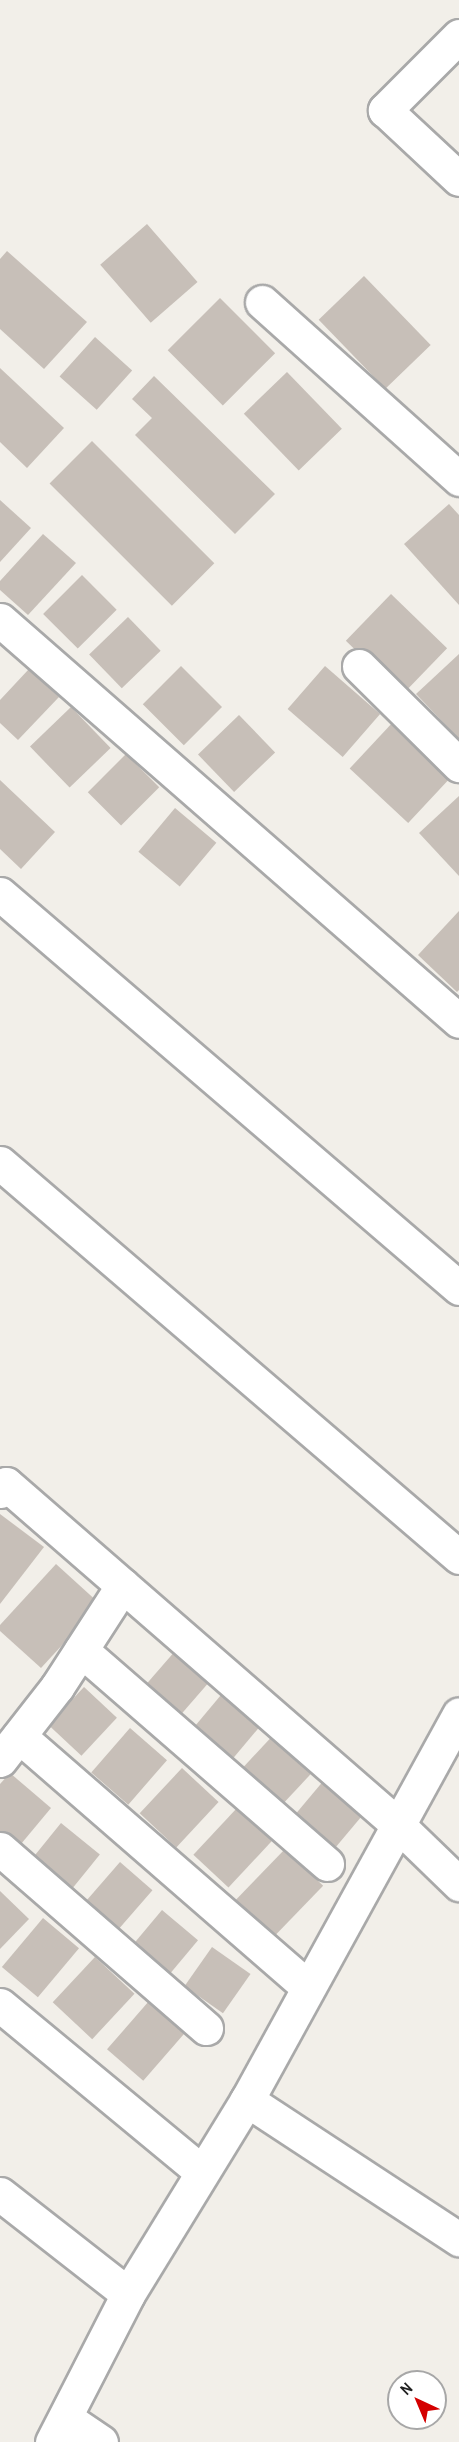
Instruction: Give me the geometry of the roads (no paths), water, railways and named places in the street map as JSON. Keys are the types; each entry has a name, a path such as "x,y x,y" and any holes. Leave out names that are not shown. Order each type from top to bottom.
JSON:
{"street":[{"path":"459,36 386,110 459,179"},
{"path":"262,302 459,479"},
{"path":"0,620 459,1021"},
{"path":"359,666 459,765"},
{"path":"0,894 459,1288"},
{"path":"0,1163 459,1557"},
{"path":"2,1484 123,1585 396,1823 459,1884"},
{"path":"123,1585 81,1650 10,1748 308,1988"},
{"path":"81,1650 327,1864"},
{"path":"101,2442 59,2430 128,2295 247,2100 396,1823 459,1715"},
{"path":"0,1849 206,2028"},
{"path":"0,2005 202,2172"},
{"path":"247,2100 459,2239"},
{"path":"0,2194 128,2295"}]}
